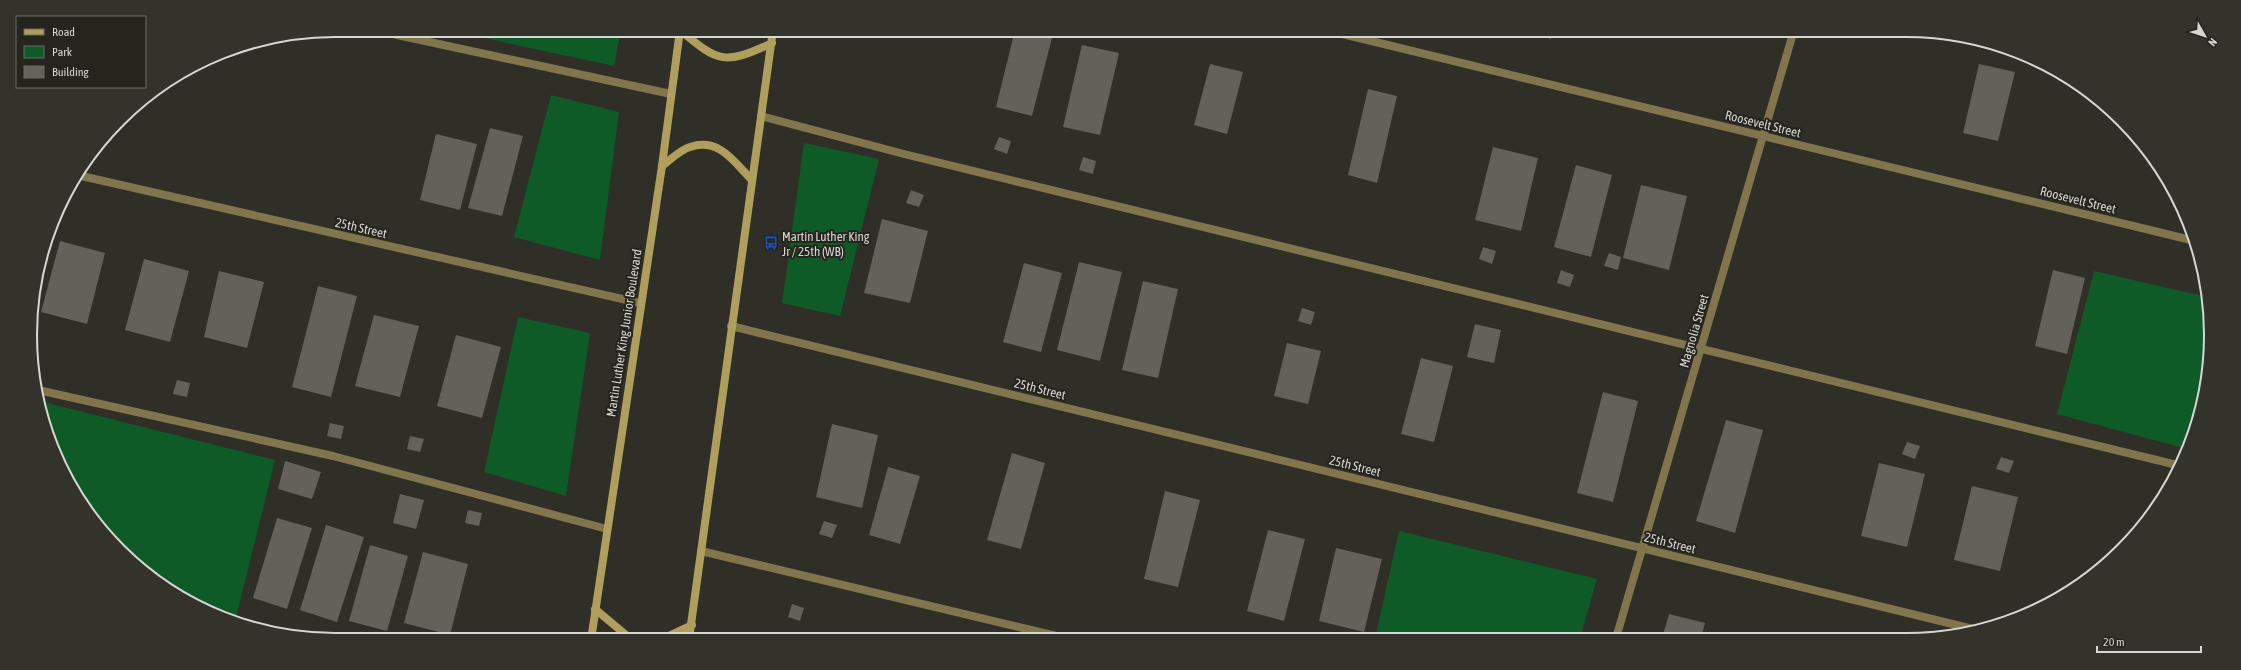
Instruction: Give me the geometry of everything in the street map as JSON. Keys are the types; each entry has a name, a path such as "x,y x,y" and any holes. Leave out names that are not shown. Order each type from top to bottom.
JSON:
{"main road":[{"name":"Martin Luther King Junior Boulevard","path":"591,633 640,303 662,166 679,37"},
{"path":"688,37 700,47 722,59 745,55 772,43"},
{"path":"690,633 731,326 772,37"},
{"path":"662,166 689,147 706,143 723,150 752,180"},
{"path":"596,609 624,633"},
{"path":"676,633 692,625"}],"street":[{"path":"406,37 671,94"},
{"name":"Roosevelt Street","path":"1355,37 2188,239"},
{"name":"Magnolia Street","path":"1617,633 1792,37"},
{"path":"761,116 904,154 2174,464"},
{"name":"25th Street","path":"83,176 640,303"},
{"name":"25th Street","path":"731,326 1964,627"},
{"path":"43,391 333,456 607,529"},
{"path":"701,551 1044,633"}],"green space":[{"path":"479,37 620,37 614,66"},
{"path":"551,95 619,112 600,260 514,237"},
{"path":"804,143 879,159 840,316 782,303"},
{"path":"2094,271 2201,296 2204,335 2201,374 2194,412 2182,448 2057,414"},
{"path":"518,317 590,333 566,496 484,472"},
{"path":"45,402 275,460 236,616 203,602 169,583 124,546 87,501 77,484 60,449"},
{"path":"1399,531 1597,579 1581,633 1376,633"}],"building":[{"path":"1013,37 1052,37 1032,116 996,107"},
{"path":"1082,45 1119,53 1100,135 1063,127"},
{"path":"1210,64 1243,72 1227,134 1194,125"},
{"path":"1979,64 2015,72 1998,141 1963,133"},
{"path":"1368,89 1397,96 1377,183 1348,175"},
{"path":"490,128 523,136 502,216 468,208"},
{"path":"436,134 477,144 460,210 420,200"},
{"path":"999,137 1011,141 1007,154 994,149"},
{"path":"1493,147 1538,158 1521,231 1475,220"},
{"path":"1083,157 1096,161 1093,174 1079,170"},
{"path":"1576,165 1612,175 1591,257 1554,247"},
{"path":"1641,185 1687,196 1669,270 1623,258"},
{"path":"911,190 924,195 919,207 906,203"},
{"path":"882,219 928,231 910,303 864,293"},
{"path":"60,241 105,253 87,324 41,312"},
{"path":"1483,247 1496,251 1492,264 1479,259"},
{"path":"1609,253 1621,257 1618,270 1604,266"},
{"path":"144,259 189,271 170,342 125,330"},
{"path":"1079,262 1122,272 1100,361 1057,350"},
{"path":"1024,263 1062,273 1041,352 1003,342"},
{"path":"1561,270 1574,275 1570,287 1557,283"},
{"path":"2053,270 2085,278 2067,354 2035,346"},
{"path":"219,271 264,282 247,348 204,337"},
{"path":"1143,281 1178,289 1158,378 1122,370"},
{"path":"318,286 357,296 331,397 292,387"},
{"path":"1302,308 1315,312 1311,325 1298,321"},
{"path":"374,315 419,326 400,397 355,386"},
{"path":"1475,324 1501,330 1494,363 1467,357"},
{"path":"456,335 501,347 482,418 437,406"},
{"path":"1287,343 1321,351 1308,404 1274,396"},
{"path":"1421,358 1453,366 1434,442 1401,434"},
{"path":"177,380 190,383 187,397 173,394"},
{"path":"1603,392 1638,401 1613,502 1577,493"},
{"path":"1726,420 1763,430 1735,533 1696,521"},
{"path":"330,423 344,426 341,439 327,436"},
{"path":"832,424 878,435 862,508 816,497"},
{"path":"410,436 424,439 420,452 407,449"},
{"path":"1907,442 1920,446 1915,459 1902,454"},
{"path":"1012,453 1045,463 1021,549 987,540"},
{"path":"2001,457 2014,461 2009,473 1996,469"},
{"path":"285,461 321,472 312,499 278,489"},
{"path":"1879,463 1925,474 1907,547 1861,536"},
{"path":"888,467 920,476 900,544 869,535"},
{"path":"1972,486 2018,497 2000,571 1954,560"},
{"path":"1165,491 1200,500 1178,587 1144,579"},
{"path":"400,494 424,500 416,529 393,523"},
{"path":"468,510 482,513 479,526 465,523"},
{"path":"277,518 312,528 287,609 253,598"},
{"path":"824,521 837,525 832,538 819,534"},
{"path":"326,525 364,537 337,622 300,610"},
{"path":"1268,530 1305,539 1284,621 1247,611"},
{"path":"370,545 408,556 387,631 349,621"},
{"path":"1336,548 1382,559 1364,632 1319,621"},
{"path":"423,552 468,564 451,633 442,633 404,623"},
{"path":"792,604 804,608 800,621 788,617"},
{"path":"1669,614 1705,623 1702,633 1663,633"}],"place":[{"name":"Martin Luther King Jr / 25th (WB)","path":"771,243"}]}
